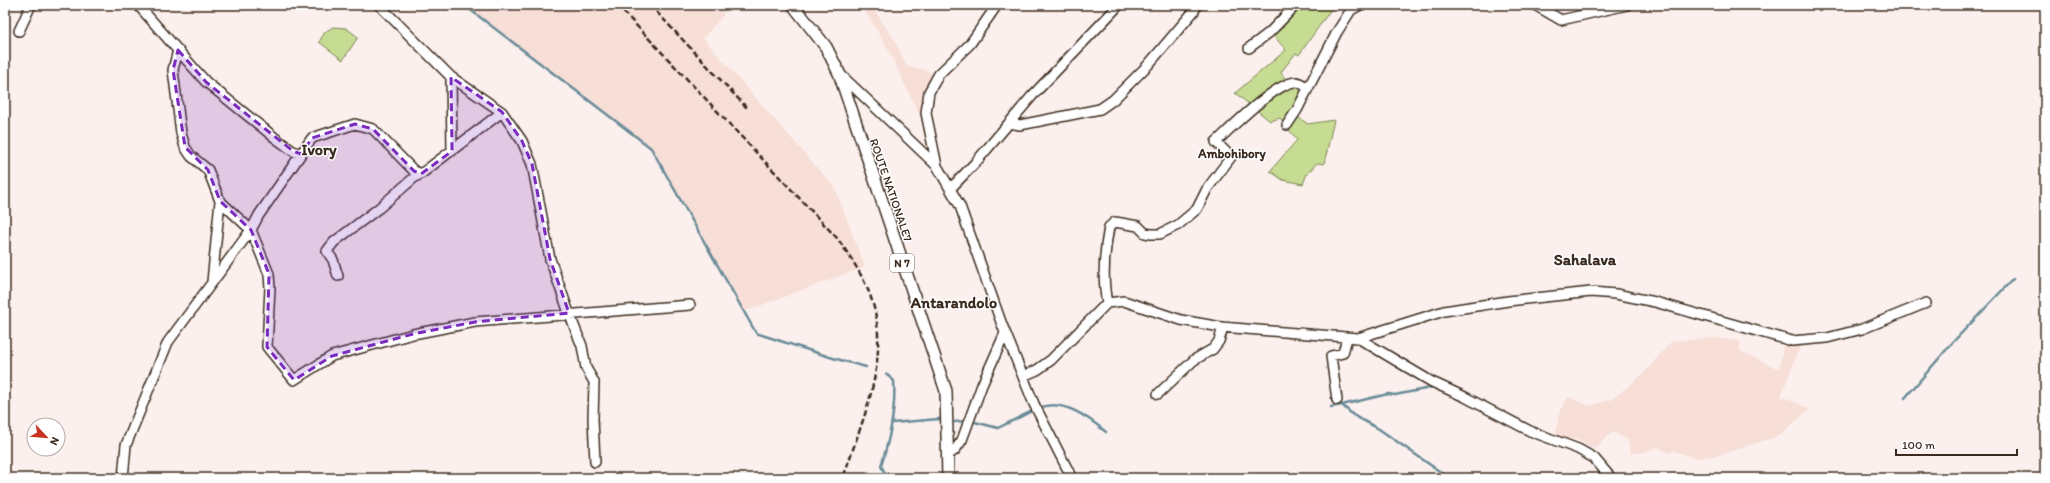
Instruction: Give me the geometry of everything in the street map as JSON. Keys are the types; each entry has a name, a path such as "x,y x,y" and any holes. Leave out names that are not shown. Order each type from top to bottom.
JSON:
{"main road":[{"name":"N 7","path":"793,5 826,47 839,73"},
{"name":"ROUTE NATIONALE7","path":"839,73 946,391 948,455"},
{"name":"N 7","path":"948,455 948,478"}],"street":[{"path":"19,31 31,5"},
{"path":"138,5 206,82 293,151 301,154"},
{"path":"379,5 451,76 502,112 522,141 532,164 550,259 568,314 582,346 586,368 594,382 593,419 595,462"},
{"path":"937,166 926,113 929,92 939,74 970,44 996,5"},
{"path":"951,188 1032,96 1119,5"},
{"path":"1009,123 1020,125 1100,109 1113,100 1148,65 1194,11 1197,5"},
{"path":"1249,48 1270,32 1296,5"},
{"path":"1287,125 1337,32 1352,10 1360,5"},
{"path":"1535,5 1561,20 1627,5"},
{"path":"178,50 173,70 181,133 185,147 191,156 208,170 220,201 251,230 269,274 270,288 267,347 294,380 332,356 413,334 475,322 690,305"},
{"path":"839,73 937,166 951,188 960,206 1005,333 1038,414 1072,478"},
{"path":"451,76 452,151"},
{"path":"1107,303 1103,287 1106,243 1109,228 1114,222 1138,226 1145,233 1151,234 1160,234 1178,225 1197,209 1207,189 1231,157 1216,142 1243,116 1284,85 1298,82 1308,88"},
{"path":"338,276 333,260 327,251 334,242 379,208 415,177 452,151 502,112"},
{"path":"124,478 126,445 168,342 251,230 258,216 312,138 355,124 373,129 414,171 421,174"},
{"path":"212,282 220,201"},
{"path":"1023,376 1037,370 1051,360 1107,303 1124,301 1181,320 1220,327 1358,338 1444,311 1591,292 1616,294 1655,302 1792,341 1827,338 1862,329 1926,304"},
{"path":"1158,394 1194,360 1213,349 1219,342 1220,327"},
{"path":"948,455 955,450 962,440 982,385 1005,333"},
{"path":"1337,400 1331,356 1343,353 1347,338"},
{"path":"1358,338 1432,382 1465,397 1530,431 1578,449 1594,458 1611,478"}],"highlighted area":[{"path":"178,50 206,82 293,151 301,154 312,138 355,124 373,129 414,171 421,174 452,151 451,77 502,112 522,141 532,164 550,259 569,313 475,322 413,334 332,356 294,380 267,347 269,274 251,230 220,201 208,170 185,147 173,70"}],"shaded area":[{"path":"464,5 716,5 724,14 703,38 835,188 865,267 743,312 650,147"},
{"path":"861,5 871,5 895,41 907,67 923,69 933,73 925,97 925,116 921,118 887,47"},
{"path":"1717,338 1740,341 1740,351 1779,369 1784,343 1792,341 1800,346 1781,396 1810,409 1778,436 1719,455 1696,458 1673,451 1669,453 1658,447 1645,452 1631,454 1628,440 1613,432 1594,449 1577,439 1555,439 1559,414 1568,397 1589,406 1612,399 1642,375 1672,341"}],"green space":[{"path":"1297,5 1334,5 1299,55 1296,53 1281,72 1288,84 1312,79 1293,114 1308,124 1334,120 1324,164 1317,163 1307,174 1303,184 1283,180 1270,171 1297,140 1280,118 1270,121 1235,93 1286,50 1271,33"},
{"path":"333,27 346,28 358,37 343,60 319,42 325,32"}],"waterway":[{"path":"464,5 651,148 756,333 866,367"},
{"path":"1905,398 1953,342 2013,279"},
{"path":"886,374 894,381 892,424 881,466 888,478"},
{"path":"1342,405 1388,394 1395,395 1430,388"},
{"path":"1039,408 1057,405 1066,407 1083,415 1106,432"},
{"path":"1331,407 1342,405 1353,415 1379,429 1449,478"},
{"path":"971,421 998,428 1034,410"},
{"path":"892,423 939,419"},
{"path":"955,422 966,421"}],"railway":[{"path":"617,5 837,238 867,287 873,304 877,326 878,348 876,370 865,414 843,478"},
{"path":"650,5 747,108"}],"district":[{"name":"Ivory","path":"319,149"},
{"name":"Ambohibory","path":"1232,153"},
{"name":"Sahalava","path":"1585,259"},
{"name":"Antarandolo","path":"954,302"}]}
